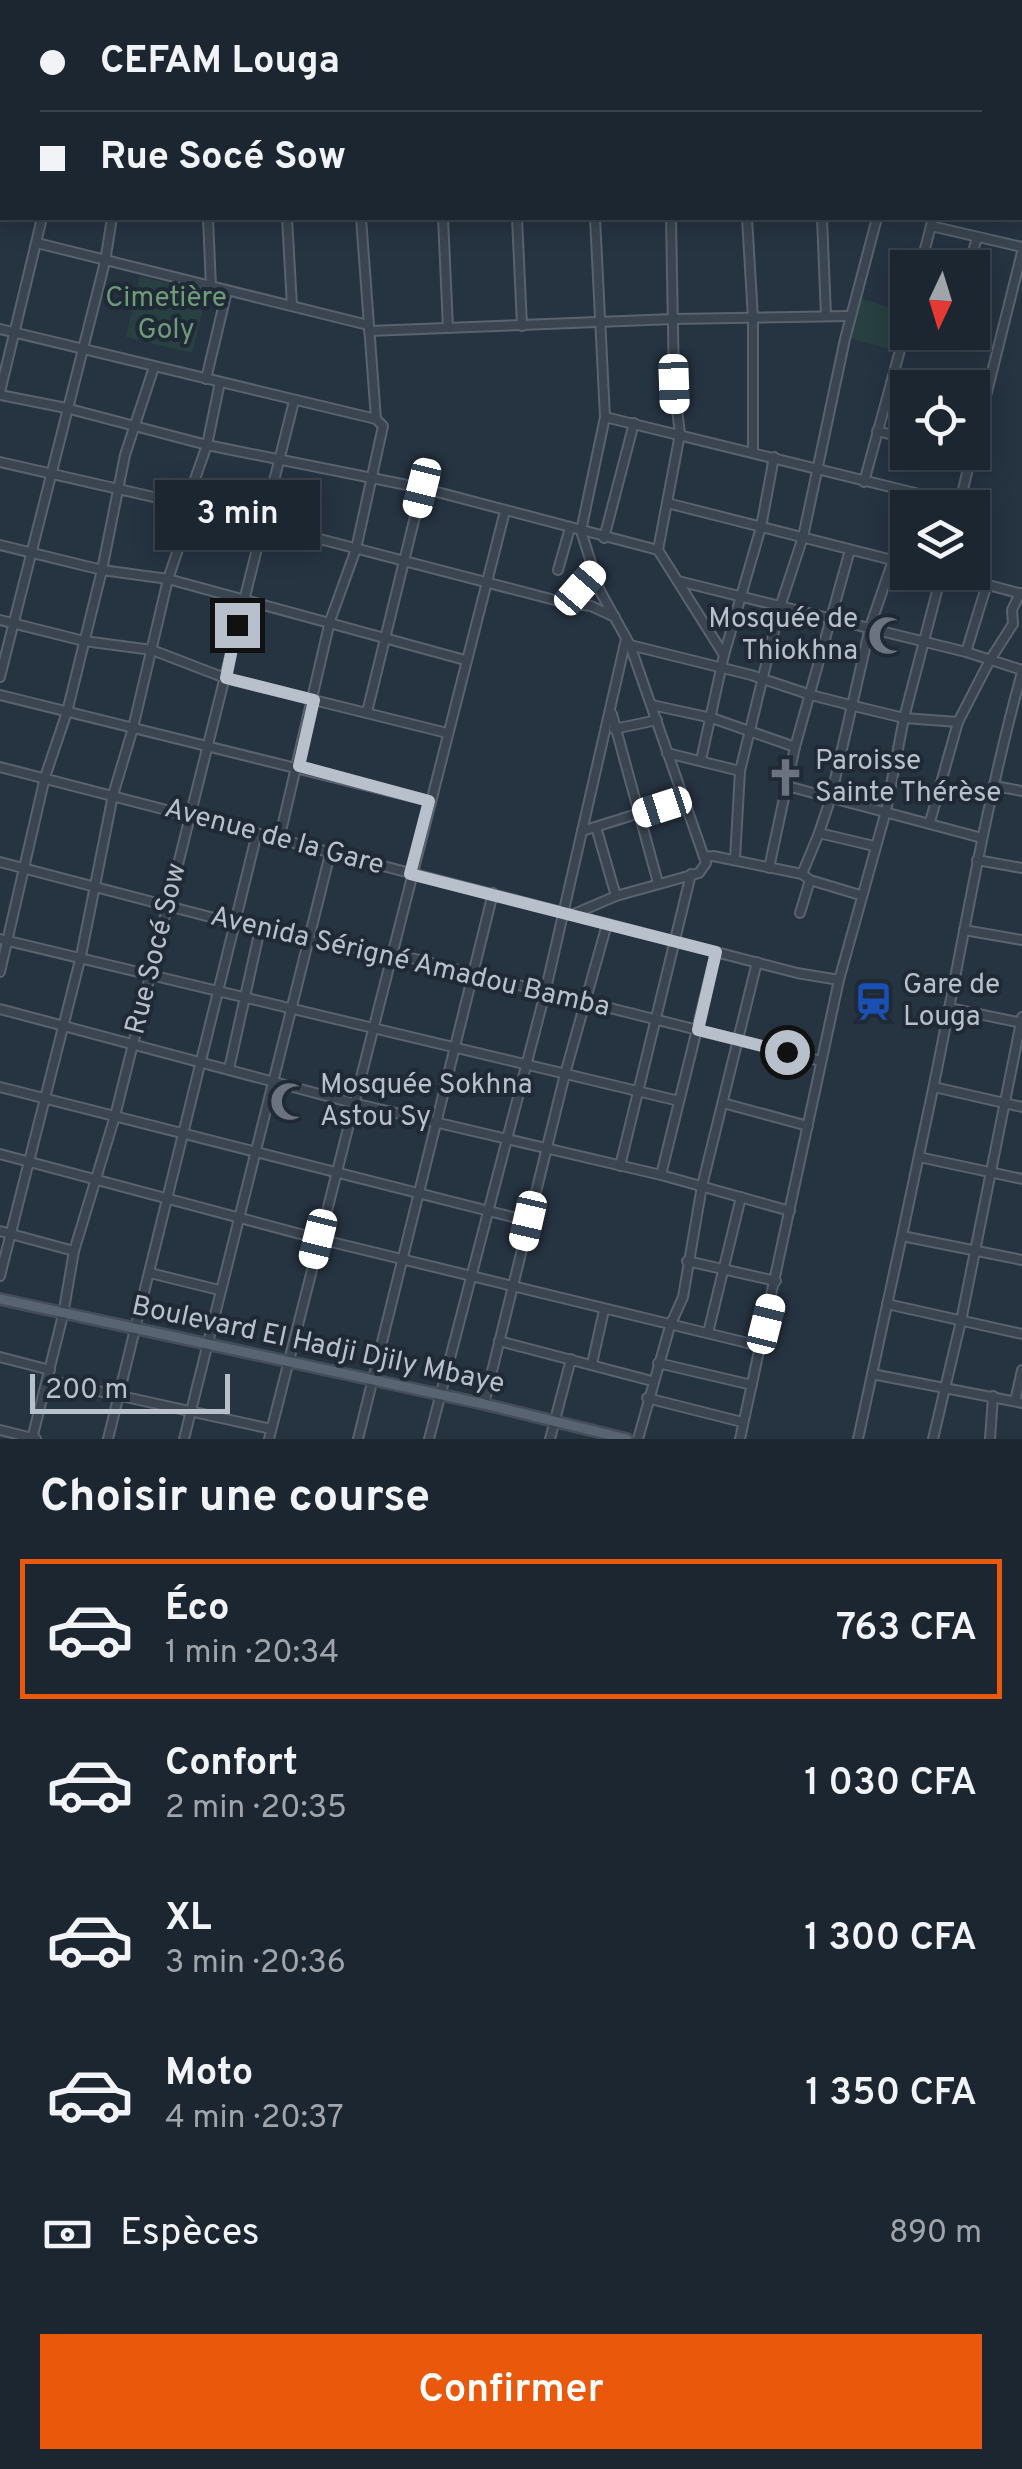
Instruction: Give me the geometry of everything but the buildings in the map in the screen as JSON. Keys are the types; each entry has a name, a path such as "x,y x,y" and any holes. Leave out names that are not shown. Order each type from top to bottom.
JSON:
{"main road":[{"name":"Boulevard El Hadji Djily Mbaye","path":"0,1298 63,1315 440,1394 623,1439"}],"street":[{"path":"42,220 0,393 207,445 422,488 658,550"},
{"path":"0,677 105,262 112,220"},
{"path":"208,220 211,287"},
{"path":"286,220 292,306"},
{"path":"280,840 330,622 356,549 380,423 368,328 362,220"},
{"path":"443,220 448,328"},
{"path":"517,220 522,326"},
{"path":"574,914 658,882 699,873 704,868 704,857 652,705 628,642 593,572 581,531 605,417 595,220"},
{"path":"670,220 675,398 680,434 658,550 724,654"},
{"path":"747,220 753,318 752,451"},
{"path":"822,220 826,316"},
{"path":"735,860 740,771 780,607 803,537 850,316 876,220"},
{"path":"925,250 932,222 1022,250 990,380"},
{"path":"973,250 977,238"},
{"path":"37,243 368,328 850,316"},
{"path":"206,379 227,292"},
{"path":"0,330 380,423"},
{"path":"0,972 4,940 26,870 45,777 67,712 102,570 125,455 154,366"},
{"path":"0,1276 81,956 113,795 168,579 194,506 194,480 207,445 220,382"},
{"path":"864,482 890,386"},
{"name":"Rue Socé Sow","path":"34,1439 74,1251 134,1043 294,400"},
{"path":"605,417 897,490"},
{"path":"604,538 634,424"},
{"path":"877,432 890,435"},
{"path":"701,760 724,654 762,527 774,457"},
{"path":"0,462 194,506 566,603 591,606 614,617"},
{"path":"367,712 422,488"},
{"path":"667,503 890,559"},
{"path":"48,1380 120,1398 192,1409 270,1434 505,511"},
{"path":"558,570 570,528"},
{"path":"0,545 102,570 168,579 465,660"},
{"path":"768,868 795,747 850,550"},
{"path":"800,913 806,877 854,706 870,628 890,571"},
{"path":"566,603 593,572"},
{"path":"676,580 966,652 1022,671 977,860 934,1087 858,1439"},
{"path":"930,822 958,722 1013,624 1012,610 1021,594 990,585"},
{"path":"740,1439 839,980 886,810 904,718 937,590"},
{"path":"966,652 985,590"},
{"path":"0,620 84,641 152,650 226,678 447,733"},
{"path":"628,642 763,678 811,696 904,718 958,722"},
{"path":"429,1439 545,994 628,642"},
{"path":"0,695 429,801"},
{"path":"652,705 712,718 795,747"},
{"path":"611,710 658,882"},
{"path":"1009,715 1022,717"},
{"path":"614,729 657,720"},
{"path":"667,753 740,771"},
{"name":"Avenue de la Gare","path":"0,768 839,980"},
{"path":"787,786 982,838"},
{"path":"994,786 1022,791"},
{"path":"582,831 685,799"},
{"path":"596,828 616,896"},
{"path":"108,1439 257,833"},
{"path":"819,833 874,846"},
{"path":"184,1439 330,854"},
{"path":"704,857 735,860 806,877 860,895"},
{"path":"977,860 1022,868"},
{"name":"Avenida Sérigné Amadou Bamba","path":"0,862 237,924 391,953 821,1061"},
{"path":"620,1166 677,942 690,874"},
{"path":"358,1439 493,893"},
{"path":"484,1404 565,1074 607,924"},
{"path":"229,1070 260,929"},
{"path":"964,930 1022,940"},
{"path":"4,940 679,1102"},
{"path":"661,1175 716,952"},
{"path":"638,1439 652,1381 683,1297 702,1186 757,962"},
{"path":"933,1439 1022,1021 949,1008"},
{"path":"0,1009 790,1211"},
{"path":"0,1087 528,1221"},
{"path":"934,1087 1022,1107"},
{"path":"723,1104 808,1126"},
{"path":"0,1154 318,1239 760,1346"},
{"path":"918,1158 1022,1180"},
{"path":"708,1333 741,1197"},
{"path":"0,1231 74,1251"},
{"path":"902,1236 1022,1260"},
{"path":"687,1261 776,1281"},
{"path":"150,1273 219,1290"},
{"path":"886,1304 1022,1334"},
{"path":"592,1364 604,1310"},
{"path":"499,1340 652,1381"},
{"path":"0,1357 50,1370"},
{"path":"550,1439 571,1359"},
{"path":"658,1363 752,1384"},
{"path":"872,1374 1018,1402 1022,1370"},
{"path":"990,1439 993,1396"},
{"path":"647,1398 742,1422"},
{"path":"0,1430 34,1439"}],"green space":[{"name":"Cimetière Goly","path":"140,276 207,293 192,353 126,337"},
{"path":"858,297 890,308 890,349 849,338"}],"place":[{"name":"Mosquée de Thiokhna","path":"888,636"},
{"name":"Paroisse Sainte Thérèse","path":"785,778"},
{"name":"Gare de Louga","path":"873,1002"},
{"name":"Mosquée Sokhna Astou Sy","path":"290,1102"}],"route":[{"path":"237,625 226,678 314,700 299,766 429,801 410,874 716,952 698,1030 787,1052"}]}
